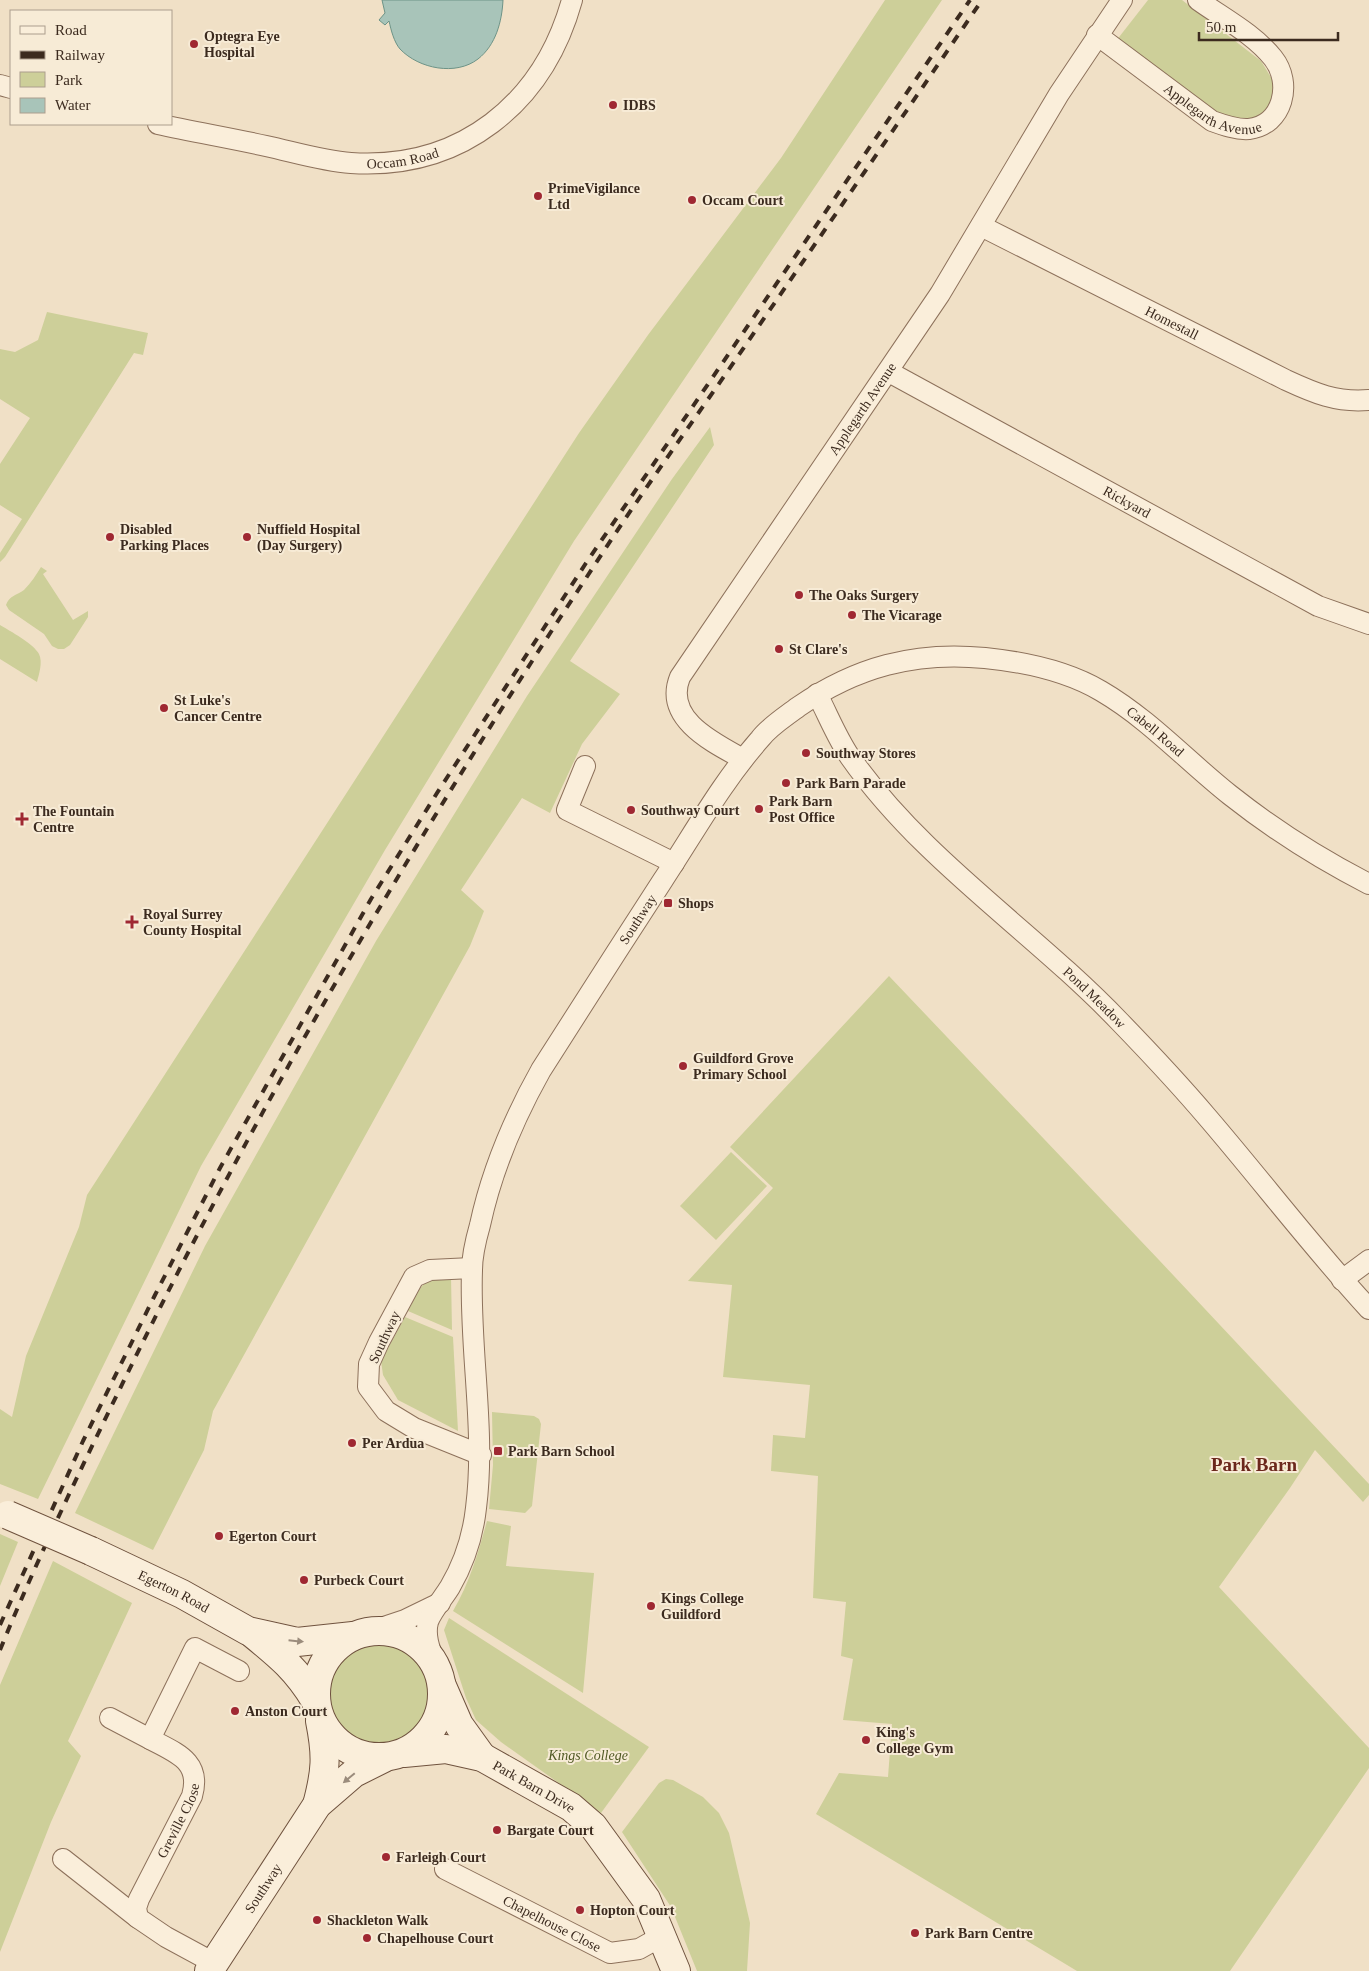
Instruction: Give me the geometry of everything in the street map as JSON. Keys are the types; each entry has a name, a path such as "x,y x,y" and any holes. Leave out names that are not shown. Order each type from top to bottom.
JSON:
{"street":[{"name":"Occam Road","path":"163,125 268,146 312,157 350,163 400,162 430,155 450,148 482,132 504,114 524,93 544,67 553,50 565,25 572,0"},
{"name":"Applegarth Avenue","path":"743,760 708,740 684,717 679,711 676,686 693,656 889,372 940,294 1059,94 1122,0"},
{"name":"Applegarth Avenue","path":"1097,35 1212,121 1229,127 1248,129 1261,126 1276,114 1284,97 1283,79 1275,60 1260,44 1198,0"},
{"name":"Homestall","path":"981,226 1286,380 1324,397 1357,401 1369,400"},
{"name":"Rickyard","path":"889,372 1318,606 1369,624"},
{"name":"Cabell Road","path":"911,658 959,655 1015,661 1070,676 1100,690 1132,712 1230,795 1264,821 1300,845 1369,884"},
{"name":"Southway","path":"439,1676 427,1634 428,1621 458,1572 467,1550 476,1510 481,1455 473,1345 472,1268 484,1202 518,1110 546,1062 674,863 743,760 762,736 783,718 817,694 882,665 911,658"},
{"name":"Pond Meadow","path":"817,694 849,756 908,829 952,870 1042,946 1119,1021 1206,1115 1342,1280 1369,1309"},
{"path":"585,766 567,810 674,863"},
{"path":"1342,1280 1369,1260"},
{"name":"Southway","path":"472,1268 430,1270 414,1277 369,1364 368,1387 386,1411 407,1424 481,1455"},
{"name":"Egerton Road","path":"4,1514 91,1551 174,1591 248,1631 297,1642 363,1633"},
{"path":"440,1603 405,1620 363,1633 338,1646 325,1661 317,1680 318,1709 330,1736 346,1749 364,1757 446,1750 482,1757"},
{"name":"Southway","path":"248,1631 286,1661 305,1683 318,1709 326,1748 325,1777 317,1805"},
{"path":"363,1633 391,1632 409,1638 424,1650 439,1676 460,1725 482,1757"},
{"path":"150,1739 195,1648 239,1671"},
{"path":"394,1755 421,1742 434,1726 441,1706 439,1676"},
{"name":"Greville Close","path":"110,1718 176,1753 189,1764 193,1771 194,1788 192,1796 139,1899 136,1908 138,1918"},
{"name":"Southway","path":"212,1967 317,1805 354,1773 394,1755"},
{"name":"Park Barn Drive","path":"482,1757 571,1807 593,1826 646,1900 676,1971"},
{"path":"63,1859 138,1918 212,1967"},
{"name":"Chapelhouse Close","path":"445,1869 610,1953 639,1950 662,1936"}],"green space":[{"path":"885,0 942,0 574,541 385,850 201,1166 38,1499 0,1484 0,1409 12,1417 26,1356 79,1227 87,1195 579,433 648,335 781,158"},
{"path":"1148,0 1182,0 1261,61 1275,84 1268,111 1248,124 1219,118 1116,41"},
{"path":"47,312 148,333 143,355 134,353 5,557 0,562 0,553 22,519 0,505 0,464 30,418 0,399 0,349 15,352 38,340"},
{"path":"710,427 714,445 570,661 620,694 582,744 550,813 522,798 461,890 484,911 470,946 213,1411 204,1450 153,1550 75,1513 205,1246 376,941 527,696 672,479"},
{"path":"41,567 47,571 43,574 73,620 88,611 88,617 70,645 64,649 52,646 44,634 9,610 6,605 11,598 27,587"},
{"path":"0,625 27,642 39,654 41,664 37,682 0,659"},
{"path":"889,976 1369,1484 1369,1495 1363,1502 1315,1450 1219,1587 1369,1748 1369,1768 1230,1971 1077,1971 816,1814 839,1773 888,1777 892,1724 843,1720 853,1659 841,1656 846,1602 813,1598 818,1476 771,1471 773,1435 805,1438 810,1385 723,1377 732,1285 688,1281 773,1188 730,1147"},
{"path":"731,1152 767,1186 716,1240 680,1206"},
{"path":"451,1276 452,1330 408,1311 420,1289 427,1281"},
{"path":"405,1317 453,1337 458,1431 398,1400 383,1375 381,1361"},
{"path":"492,1412 534,1416 539,1419 541,1424 532,1506 525,1513 489,1509 493,1465"},
{"path":"487,1521 511,1526 506,1566 594,1573 583,1693 453,1611 469,1578"},
{"path":"0,1534 18,1542 0,1586"},
{"path":"53,1561 132,1603 68,1741 81,1756 51,1822 0,1952 0,1685"},
{"name":"Kings College","path":"449,1618 649,1747 601,1813 501,1742 476,1720 466,1698 444,1630"},
{"path":"379,1645 398,1649 414,1660 425,1676 429,1695 425,1714 414,1730 398,1741 379,1745 360,1741 344,1730 333,1714 329,1695 333,1676 344,1660 360,1649"},
{"path":"666,1779 673,1780 703,1797 719,1813 729,1833 750,1923 747,1971 697,1971 671,1907 622,1832 659,1783"}],"water":[{"path":"382,0 503,0 497,32 489,47 478,59 469,64 449,69 438,68 417,61 400,49 394,39 389,21 385,25 379,20 385,13"}],"railway":[{"path":"0,1625 83,1441 155,1295 220,1168 371,899 437,793 586,563 970,0"},
{"path":"0,1650 64,1504 186,1257 294,1055 351,956 470,759 610,542 982,0"}],"place":[{"name":"Optegra Eye Hospital","path":"194,44"},
{"name":"IDBS","path":"613,105"},
{"name":"PrimeVigilance Ltd","path":"538,196"},
{"name":"Occam Court","path":"692,200"},
{"name":"Disabled Parking Places","path":"110,537"},
{"name":"Nuffield Hospital (Day Surgery)","path":"247,537"},
{"name":"The Oaks Surgery","path":"799,595"},
{"name":"The Vicarage","path":"852,615"},
{"name":"St Clare's","path":"779,649"},
{"name":"St Luke's Cancer Centre","path":"164,708"},
{"name":"Southway Stores","path":"806,753"},
{"name":"Park Barn Parade","path":"786,783"},
{"name":"Park Barn Post Office","path":"759,809"},
{"name":"Southway Court","path":"631,810"},
{"name":"The Fountain Centre","path":"22,819"},
{"name":"Shops","path":"668,903"},
{"name":"Royal Surrey County Hospital","path":"132,922"},
{"name":"Guildford Grove Primary School","path":"683,1066"},
{"name":"Per Ardua","path":"352,1443"},
{"name":"Park Barn School","path":"498,1451"},
{"name":"Egerton Court","path":"219,1536"},
{"name":"Purbeck Court","path":"304,1580"},
{"name":"Kings College Guildford","path":"651,1606"},
{"name":"Anston Court","path":"235,1711"},
{"name":"King's College Gym","path":"866,1740"},
{"name":"Bargate Court","path":"497,1830"},
{"name":"Farleigh Court","path":"386,1857"},
{"name":"Hopton Court","path":"580,1910"},
{"name":"Shackleton Walk","path":"317,1920"},
{"name":"Park Barn Centre","path":"915,1933"},
{"name":"Chapelhouse Court","path":"367,1938"}],"district":[{"name":"Park Barn","path":"1254,1464"}]}
